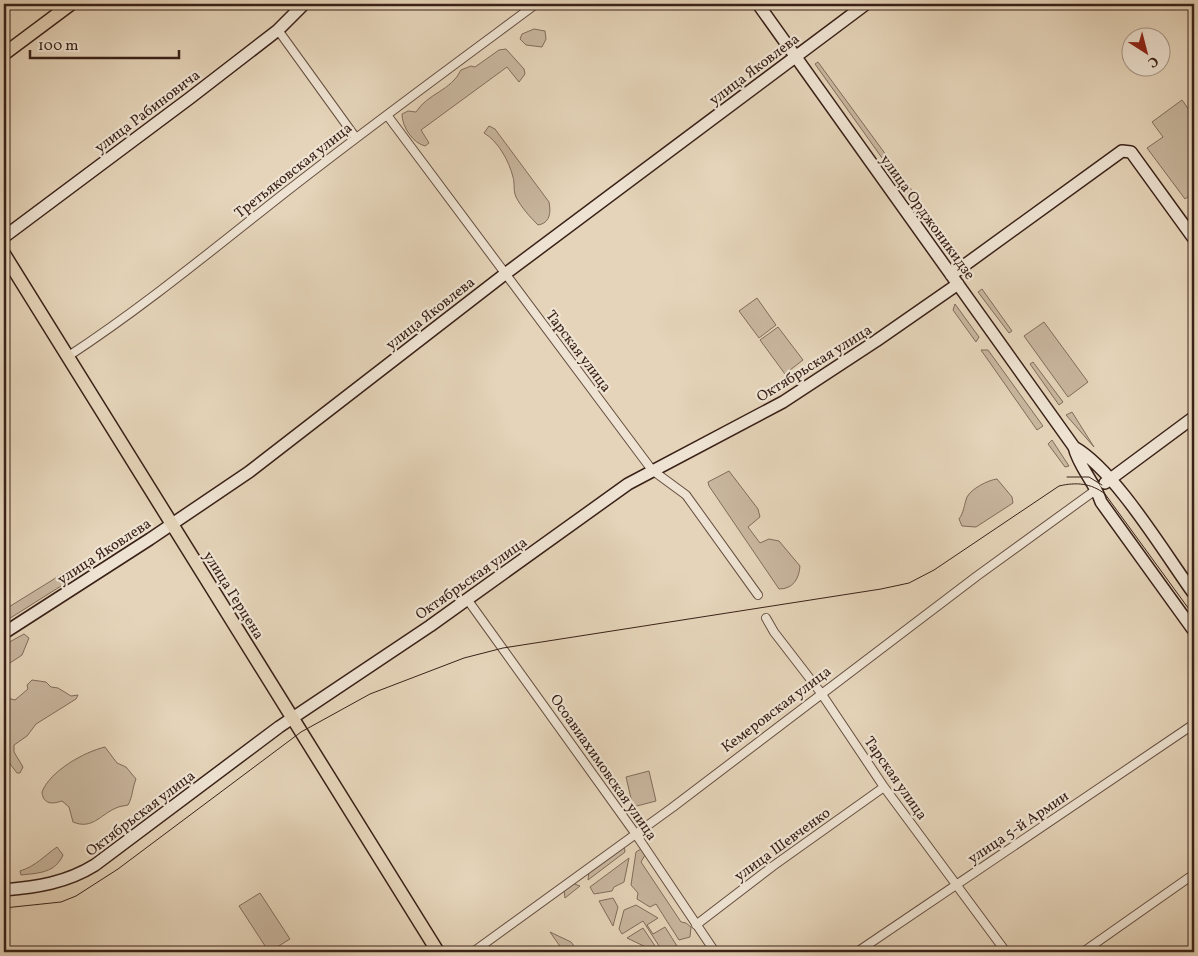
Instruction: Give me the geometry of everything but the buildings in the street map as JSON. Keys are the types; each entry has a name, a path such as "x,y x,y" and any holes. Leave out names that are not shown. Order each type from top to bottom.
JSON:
{"main road":[{"path":"4,54 71,4"},
{"name":"улица Герцена","path":"4,254 438,952"}],"street":[{"name":"улица Рабиновича","path":"4,237 278,30 291,14 304,4"},
{"name":"Третьяковская улица","path":"67,358 180,275 356,138 536,4"},
{"name":"улица Орджоникидзе","path":"758,4 1074,447 1079,463 1097,489 1101,502 1194,631"},
{"name":"улица Яковлева","path":"4,633 171,525 269,457 505,274 866,4"},
{"path":"278,30 356,138"},
{"name":"Тарская улица","path":"387,115 652,470 686,495 758,595"},
{"name":"Октябрьская улица","path":"4,890 54,884 83,873 292,718 467,599 628,484 783,402 876,341 1122,150 1131,152 1194,239"},
{"path":"1097,489 1194,417"},
{"name":"улица Орджоникидзе","path":"1074,447 1086,454 1110,480 1194,594"},
{"name":"Кемеровская улица","path":"473,952 1097,489"},
{"name":"Осоавиахимовская улица","path":"467,599 635,833 715,952"},
{"name":"Тарская улица","path":"766,618 774,632 821,693 884,787 1006,952"},
{"name":"улица 5-й Армии","path":"857,952 1194,724"},
{"name":"улица Шевченко","path":"696,925 773,866 884,787"},
{"path":"1083,952 1194,874"}],"shaded area":[{"path":"534,29 545,31 546,39 542,47 526,45 520,39 522,34"},
{"path":"506,49 524,69 525,74 519,82 507,67 421,130 429,143 425,146 412,138 406,129 402,114 408,111 416,112 427,100 446,88 461,70 471,66 475,67 499,50"},
{"path":"818,62 960,256 952,256 815,64"},
{"path":"1182,100 1194,117 1194,192 1185,199 1147,148 1163,137 1152,122"},
{"path":"489,126 495,129 549,202 549,217 542,224 538,225 535,222 516,197 513,177 506,158 494,141 484,133"},
{"path":"982,289 1012,331 1009,333 978,292"},
{"path":"757,298 776,325 759,338 739,311"},
{"path":"955,304 979,337 976,342 953,310"},
{"path":"1044,322 1088,382 1068,397 1024,336"},
{"path":"778,327 803,360 785,374 760,340"},
{"path":"981,350 988,350 1043,426 1037,430"},
{"path":"1033,362 1063,402 1059,405 1030,364"},
{"path":"1072,412 1094,447 1066,415"},
{"path":"1052,440 1069,466 1065,467 1048,444"},
{"path":"729,471 758,509 760,517 748,527 760,543 769,539 779,541 800,566 797,579 792,585 779,589 709,486 708,482"},
{"path":"997,479 1012,497 1013,503 976,527 962,526 959,519 969,494 980,485"},
{"path":"83,561 88,569 4,622 4,610"},
{"path":"24,634 29,638 22,655 4,667 4,645"},
{"path":"32,680 46,682 51,687 58,688 71,696 78,695 76,699 36,724 27,736 14,745 14,752 23,767 20,773 17,773 4,756 4,697 15,700 28,689 27,685"},
{"path":"105,747 117,763 126,767 136,779 130,802 128,805 120,806 91,823 80,824 73,822 69,807 62,801 52,803 46,801 42,792 46,784 60,770 87,753"},
{"path":"649,771 656,801 633,807 626,777"},
{"path":"624,844 625,852 588,880 589,871"},
{"path":"57,847 63,855 60,861 51,869 34,874 21,875 20,871 35,864"},
{"path":"641,849 645,855 641,862 681,922 691,927 690,937 679,940 656,904 650,907 637,899 638,893 631,885 636,852"},
{"path":"629,858 624,882 614,887 612,891 594,894 590,887"},
{"path":"572,883 580,886 565,898 564,890"},
{"path":"260,893 290,939 269,952 239,906"},
{"path":"613,898 618,907 613,926 599,901"},
{"path":"636,905 658,918 647,925 653,934 665,927 677,946 661,949 643,921 622,934 619,929 624,910"},
{"path":"643,928 657,949 650,949 627,938"},
{"path":"550,932 571,942 577,950 564,952"}],"tram line":[{"path":"1067,477 1089,477 1102,485"},
{"path":"4,908 61,902 76,896 118,869 301,732 370,694 464,658 503,648 909,583 934,570 1059,486 1083,484 1100,490 1105,494 1194,616"}]}
